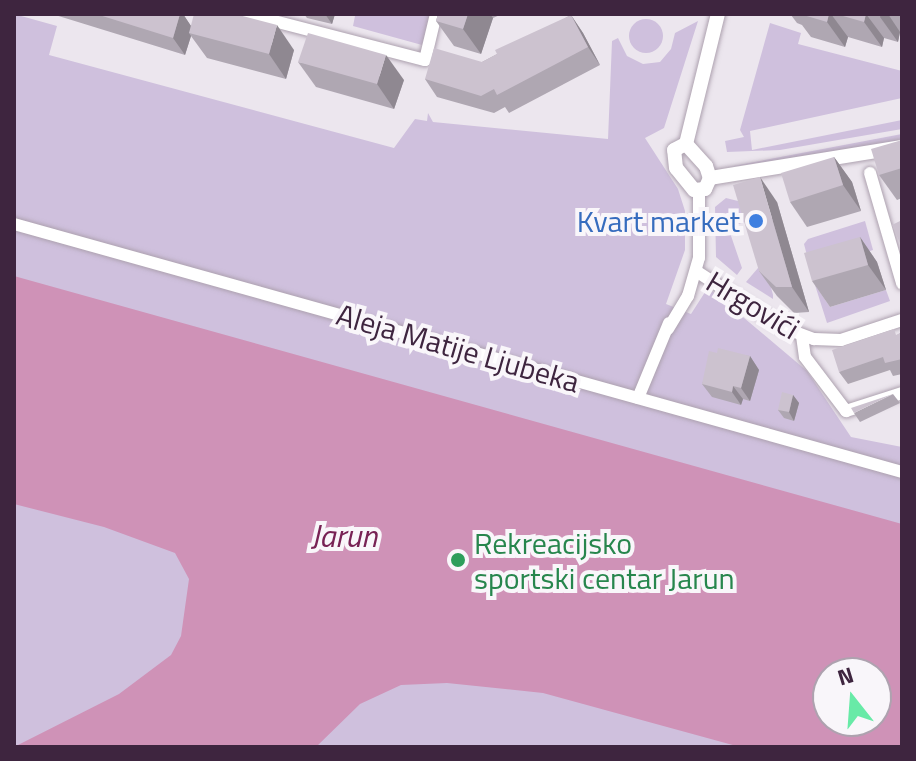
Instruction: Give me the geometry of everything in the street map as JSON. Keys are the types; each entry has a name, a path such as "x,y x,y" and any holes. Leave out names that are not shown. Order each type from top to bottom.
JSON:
{"street":[{"path":"247,14 291,20 425,60 436,14"},
{"path":"718,14 686,144 674,150 672,160 685,182 699,191 710,178 902,147"},
{"path":"686,144 699,153 710,178"},
{"path":"870,173 902,283"},
{"name":"Hrgovići","path":"638,398 668,329 674,307 696,271 699,191"},
{"name":"Aleja Matije Ljubeka","path":"14,224 902,472"},
{"name":"Hrgovići","path":"696,271 802,336 841,340 902,320"},
{"path":"802,336 805,357 846,411 902,393"}],"shaded area":[{"name":"Rekreacijsko sportski centar Jarun","path":"14,14 57,26 49,55 394,148 415,119 427,121 428,113 433,122 608,139 612,41 618,38 627,56 643,64 660,62 671,49 675,33 698,21 664,128 645,138 678,189 685,211 685,250 666,304 691,314 707,289 712,291 807,371 851,437 902,447 902,747 14,747"},
{"path":"350,14 430,14 422,45 353,26 355,16"},
{"path":"646,19 658,24 663,36 658,48 646,53 634,48 629,36 634,24"},
{"path":"770,23 801,33 798,44 902,71 902,98 750,131 752,150 902,120 902,129 780,150 727,152 725,141 744,137 740,130"},
{"path":"902,134 902,139 861,149 728,167"},
{"path":"726,198 746,203 745,222 728,227 742,268 737,275 716,257 715,207"},
{"path":"865,221 873,250 817,268 809,263 804,244 808,239"},
{"path":"764,261 773,295 773,299 746,282"},
{"path":"815,285 830,307 886,290 890,301 827,323"}],"water":[{"name":"Jarun","path":"14,276 902,524 902,747 740,747 543,693 447,683 401,685 360,704 316,747 14,747 119,694 171,655 181,636 189,579 175,553 104,527 14,504"}],"building":[{"path":"96,14 180,14 173,38"},
{"path":"194,14 235,14 277,25 269,54 189,33"},
{"path":"438,14 468,14 463,29 436,21"},
{"path":"800,14 829,14 827,22"},
{"path":"836,14 866,14 864,22"},
{"path":"571,15 588,47 497,95 494,89 481,96 425,79 434,48 482,62 497,54 495,50"},
{"path":"308,33 386,55 377,84 298,62"},
{"path":"902,140 902,168 879,175 871,149"},
{"path":"834,157 843,185 790,202 781,173"},
{"path":"760,177 792,287 776,287 759,271 733,185"},
{"path":"902,220 902,248 892,225"},
{"path":"860,237 868,265 812,281 804,253"},
{"path":"894,329 896,335 902,332 902,359 885,363 883,357 839,372 832,350"},
{"path":"718,348 750,356 741,388 733,386 732,392 702,384 709,351 717,353"},
{"path":"782,392 793,395 789,412 778,410"},
{"path":"893,394 854,413 851,408"}],"place":[{"name":"Kvart market","path":"756,221"},
{"name":"Rekreacijsko sportski centar Jarun","path":"458,560"}]}
